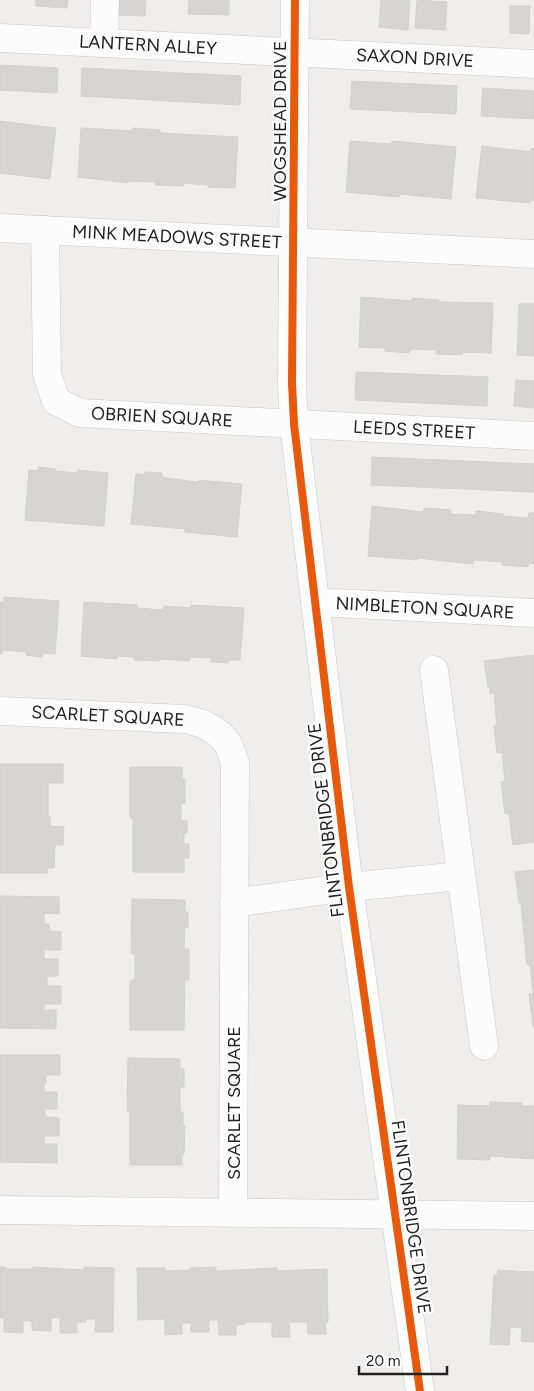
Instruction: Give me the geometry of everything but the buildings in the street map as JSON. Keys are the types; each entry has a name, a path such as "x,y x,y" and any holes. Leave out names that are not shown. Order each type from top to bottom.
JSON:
{"street":[{"path":"104,43 105,0"},
{"name":"WOGSHEAD DRIVE","path":"294,242 295,0"},
{"name":"LANTERN ALLEY","path":"0,38 295,52"},
{"name":"SAXON DRIVE","path":"295,52 534,64"},
{"name":"MINK MEADOWS STREET","path":"0,228 534,254"},
{"name":"OBRIEN SQUARE","path":"45,230 47,374 56,401 80,413 294,424"},
{"name":"FLINTONBRIDGE DRIVE","path":"294,242 294,424 349,888 420,1391"},
{"name":"LEEDS STREET","path":"294,424 534,436"},
{"name":"NIMBLETON SQUARE","path":"315,602 534,613"},
{"path":"434,670 484,1046"},
{"name":"SCARLET SQUARE","path":"0,711 184,719 214,729 228,745 235,764 233,1213"},
{"path":"234,903 461,876"},
{"path":"0,1210 534,1216"}],"cycle path":[{"path":"295,0 292,383 294,424 349,887 420,1391"}]}
